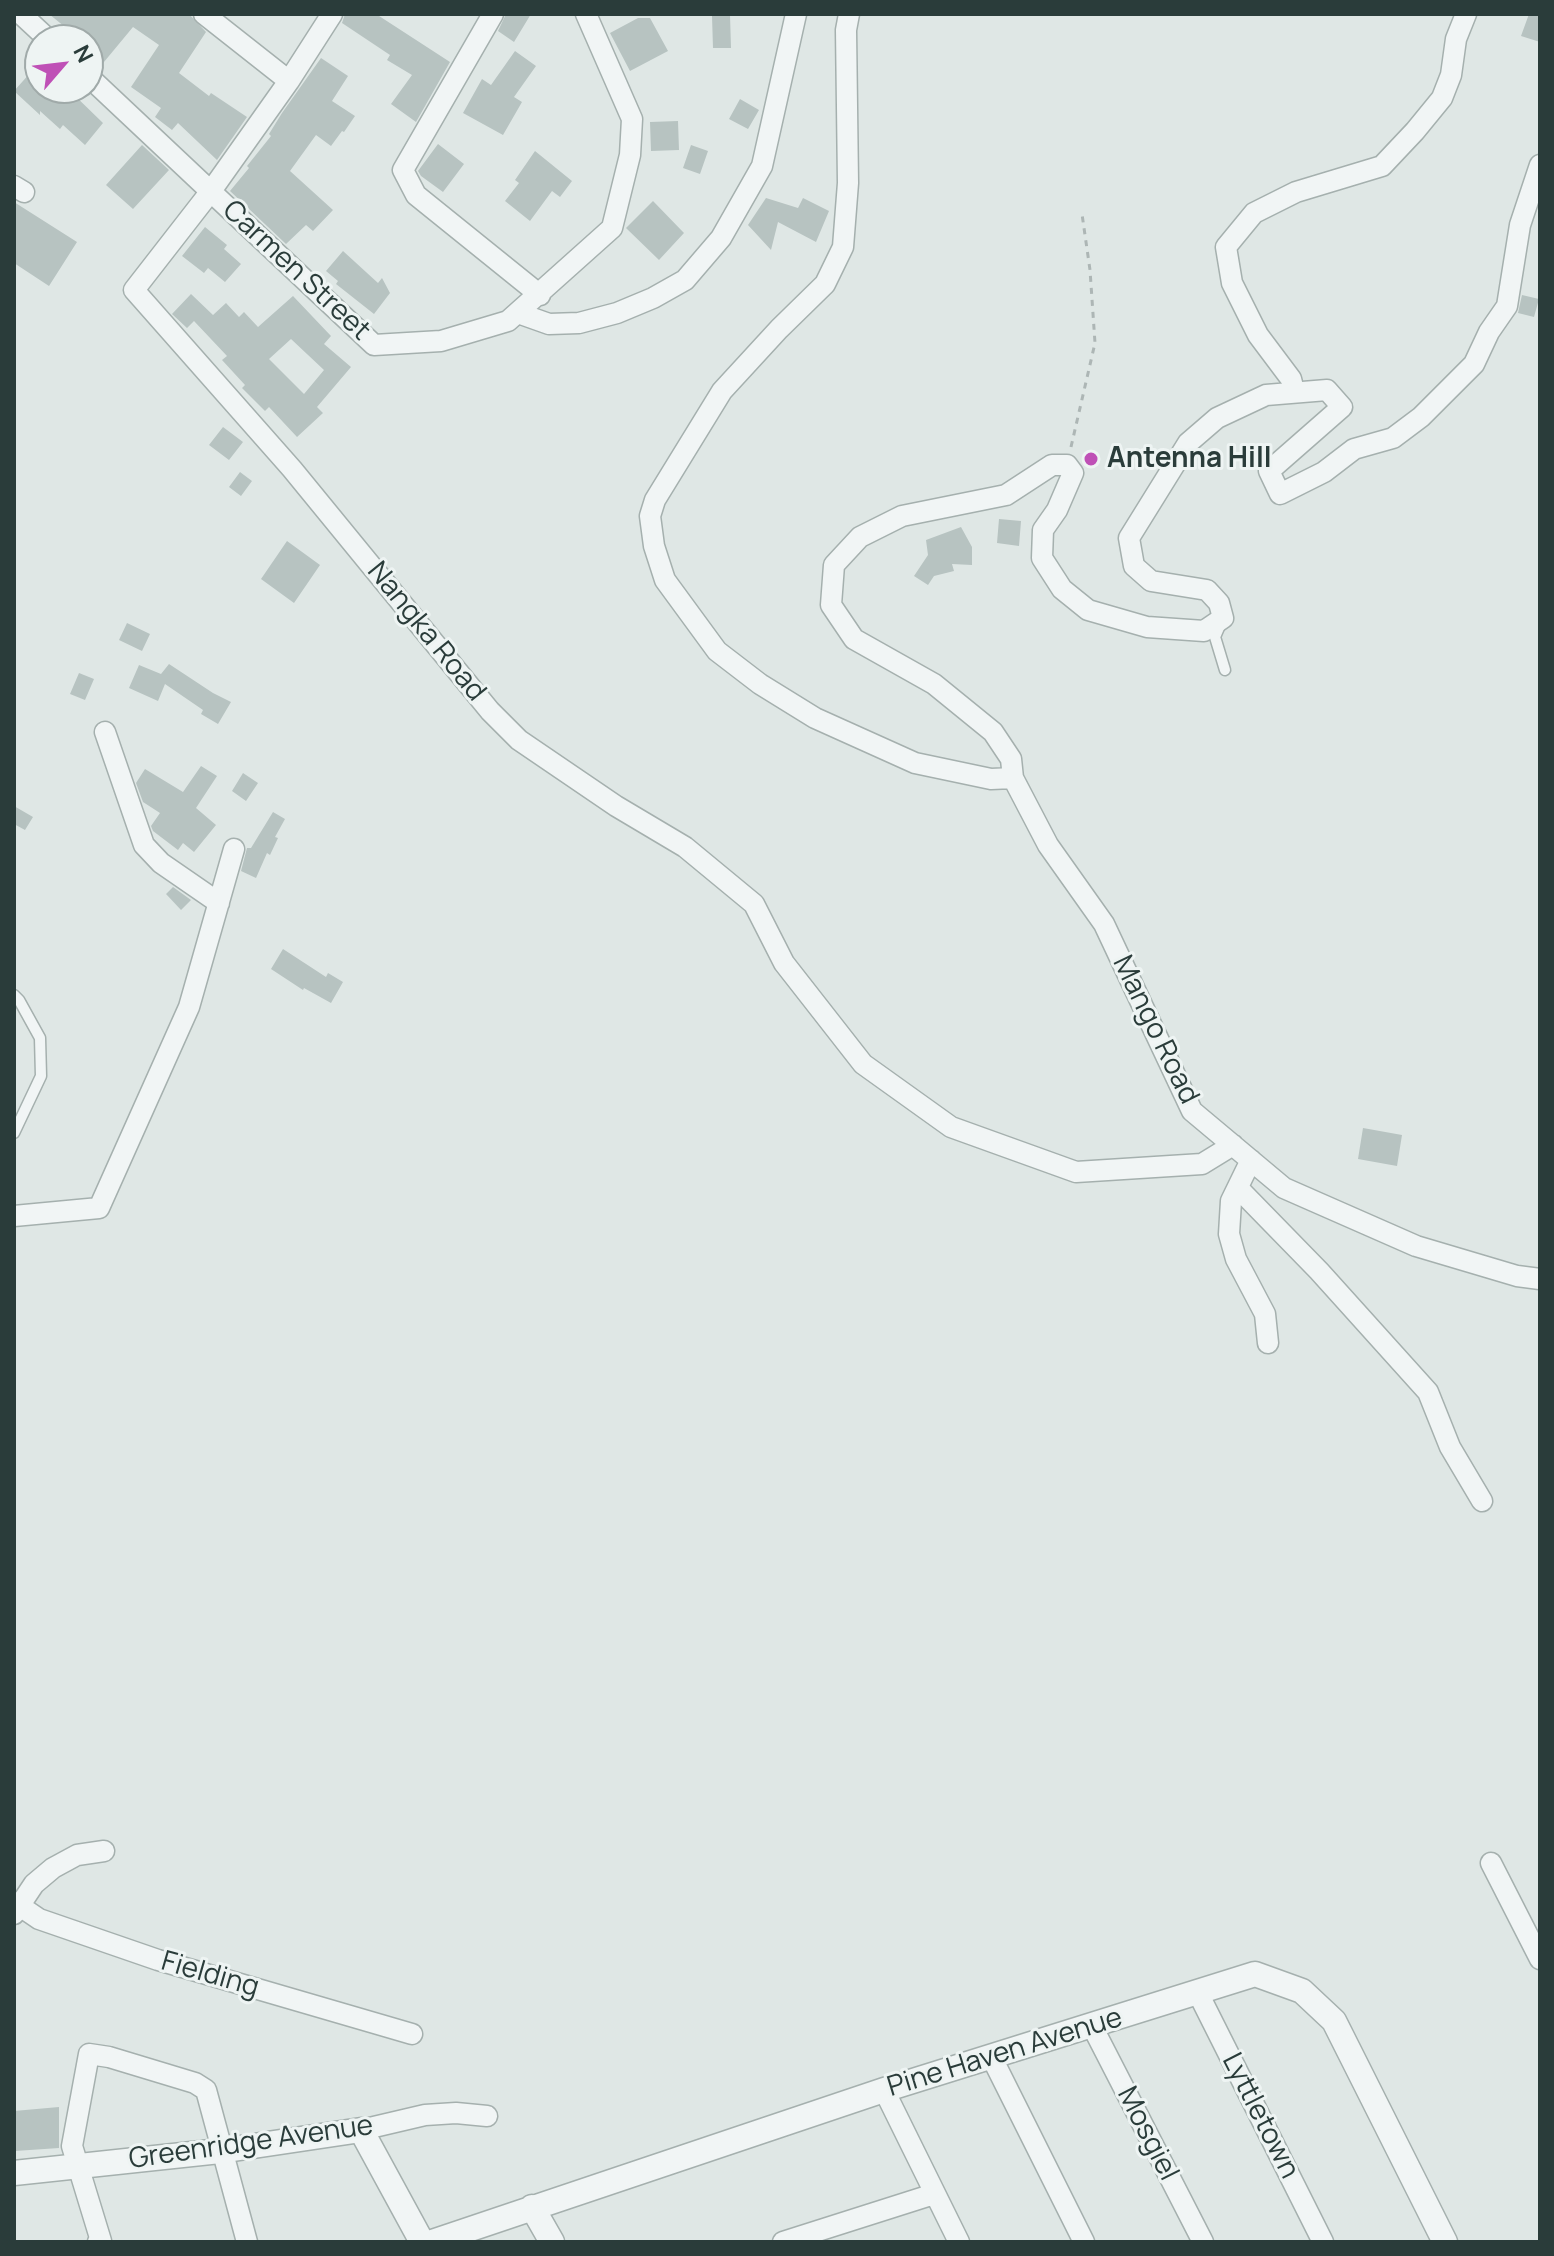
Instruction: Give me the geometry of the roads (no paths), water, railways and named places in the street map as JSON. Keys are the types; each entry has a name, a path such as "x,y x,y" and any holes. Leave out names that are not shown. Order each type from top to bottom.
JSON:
{"street":[{"path":"204,14 289,81"},
{"path":"211,191 332,14"},
{"path":"493,14 403,170 416,195 540,295"},
{"name":"Carmen Street","path":"104,91 374,345 441,341 508,321 612,228 630,155 632,119 586,14"},
{"path":"518,313 549,324 579,323 617,313 685,280 721,238 762,166 796,14"},
{"path":"849,14 846,30 848,183 843,247 825,284 722,391 655,500 650,516 654,546 665,580 717,651 760,684 815,718 915,763 991,779 1013,778"},
{"path":"1294,391 1291,379 1258,335 1232,283 1226,247 1254,213 1296,192 1382,166 1442,98 1451,75 1456,39 1466,14"},
{"path":"1223,618 1219,603 1207,590 1151,581 1134,566 1129,538 1188,443 1217,418 1266,395 1327,390 1342,407 1269,471 1280,494 1324,472 1354,449 1393,438 1421,417 1474,364 1489,332 1507,306 1520,225 1540,165"},
{"name":"Nangka Road","path":"211,191 134,290 301,479 490,711 519,740 616,806 685,847 754,904 784,963 863,1064 951,1127 1076,1172 1202,1164 1233,1145"},
{"name":"Mango Road","path":"1223,618 1204,631 1147,627 1088,610 1062,589 1042,558 1043,530 1057,510 1073,473 1067,465 1052,465 1006,495 902,516 860,537 834,565 831,605 854,639 934,684 993,732 1011,759 1013,778 1048,845 1104,924 1192,1111 1284,1188 1416,1246 1517,1276 1540,1279"},
{"path":"105,732 144,845 161,863 219,903"},
{"path":"14,1216 99,1208 189,1007 234,849"},
{"path":"1251,1160 1231,1201 1229,1234 1236,1259 1265,1314 1268,1343"},
{"path":"1238,1188 1319,1271 1428,1392 1450,1447 1482,1501"},
{"path":"16,1908 34,1884 53,1868 77,1855 104,1851"},
{"path":"1491,1863 1540,1959"},
{"name":"Fielding","path":"16,1908 39,1919 158,1960 412,2034"},
{"name":"Pine Haven Avenue","path":"432,2242 884,2090 1255,1974 1302,1991 1334,2021 1445,2242"},
{"name":"Lyttletown","path":"1197,1991 1323,2242"},
{"name":"Mosgiel","path":"1092,2026 1203,2242"},
{"path":"98,2242 101,2241 72,2146 89,2054 195,2083 206,2090 247,2242"},
{"path":"992,2058 1084,2242"},
{"path":"884,2090 959,2242"},
{"name":"Greenridge Avenue","path":"14,2173 220,2151 361,2130 425,2115 456,2113 487,2116"},
{"path":"361,2130 422,2242"},
{"path":"783,2242 934,2194"},
{"path":"532,2207 552,2242"}],"lane":[{"path":"1223,618 1215,637 1225,670"},
{"path":"14,995 40,1038 41,1076 14,1133"}],"place":[{"name":"Antenna Hill","path":"1091,459"}]}
